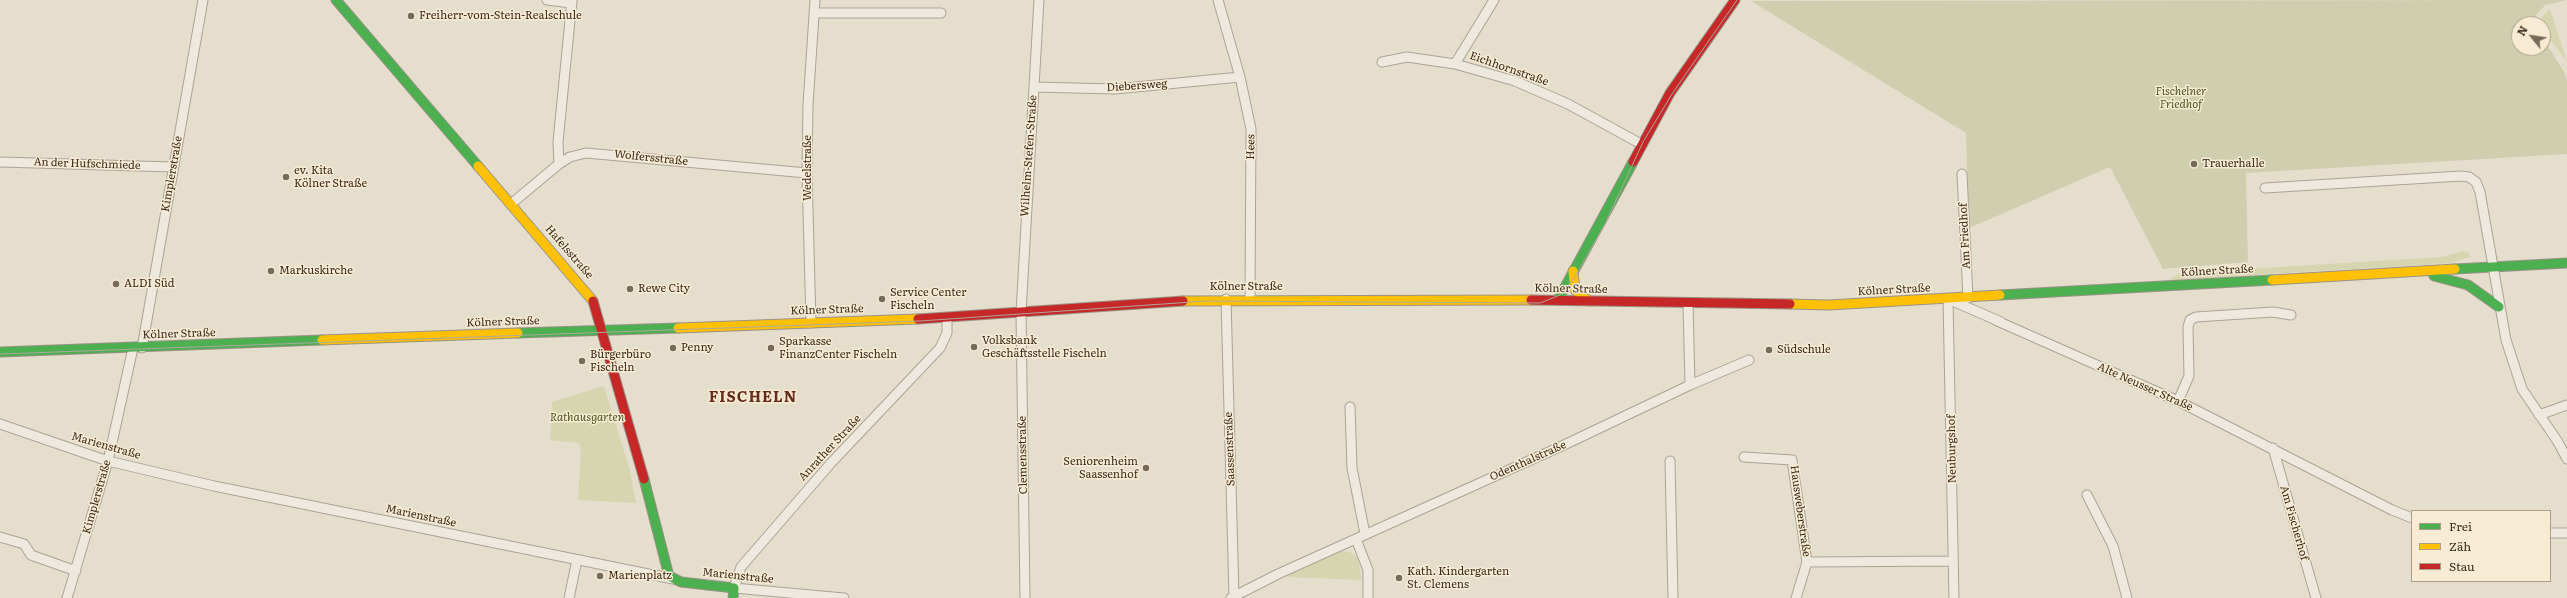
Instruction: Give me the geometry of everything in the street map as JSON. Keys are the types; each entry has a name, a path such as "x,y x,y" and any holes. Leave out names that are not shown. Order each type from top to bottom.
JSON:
{"main road":[{"name":"Hafelsstraße","path":"336,0 586,290 596,308 601,330 641,464 662,553 669,576 673,579"},
{"path":"1558,300 1641,144 1682,75 1735,0"},
{"name":"Kölner Straße","path":"0,352 947,318 1226,299 1558,300 1688,304 1828,305 2418,273 2567,263"},
{"path":"1573,272 1575,290 1589,301"},
{"path":"2418,273 2468,285 2499,307"},
{"name":"Marienstraße","path":"673,579 734,588"},
{"name":"Anrather Straße","path":"733,598 734,588"}],"street":[{"name":"Kimplerstraße","path":"67,598 108,461 137,348 173,167 203,0"},
{"path":"547,0 572,1 558,142 559,164"},
{"name":"Wedelstraße","path":"811,323 807,173 808,105 815,0"},
{"name":"Wilhelm-Stefen-Straße","path":"1020,312 1039,0"},
{"name":"Hees","path":"1218,0 1240,77 1251,129 1250,299"},
{"path":"1455,64 1494,0"},
{"path":"815,13 942,13"},
{"name":"Eichhornstraße","path":"1382,62 1407,57 1455,64 1537,90 1641,144"},
{"name":"Diebersweg","path":"1034,87 1115,89 1240,77"},
{"name":"Wolfersstraße","path":"511,204 559,164 578,154 600,152 807,173"},
{"name":"An der Hufschmiede","path":"0,162 173,167"},
{"name":"Am Friedhof","path":"1962,174 1968,298"},
{"path":"2265,188 2469,177 2476,182 2480,192 2506,340 2522,389 2558,442 2567,459"},
{"name":"Saassenstraße","path":"1226,299 1233,597"},
{"name":"Alte Neusser Straße","path":"1948,299 2178,401 2273,448 2392,510 2411,518"},
{"name":"Neuburgshof","path":"1948,299 1954,598"},
{"path":"1688,304 1690,385"},
{"name":"Clemensstraße","path":"1020,312 1025,598"},
{"path":"2178,401 2189,376 2188,327 2190,320 2196,317 2273,312 2291,315"},
{"name":"Anrather Straße","path":"734,588 741,567 831,463 940,348 947,333 947,318"},
{"name":"Odenthalstraße","path":"1233,597 1365,534 1564,445 1690,385 1749,360"},
{"path":"2539,415 2567,405"},
{"path":"1350,407 1352,468 1365,534"},
{"name":"Marienstraße","path":"0,424 108,461 214,486 673,579"},
{"name":"Am Fischerhof","path":"2273,448 2316,598"},
{"name":"Hausweberstraße","path":"1744,457 1792,460 1807,562 1796,598"},
{"path":"1670,461 1673,598"},
{"path":"2087,495 2113,546 2127,598"},
{"path":"2551,532 2567,533"},
{"path":"0,537 24,544 31,555 76,570"},
{"path":"1356,539 1368,570 1368,598"},
{"path":"569,598 577,560"},
{"name":"Hausweberstraße","path":"1807,562 1953,561"},
{"name":"Marienstraße","path":"734,588 844,598"}],"green space":[{"name":"Fischelner Friedhof","path":"2567,0 2545,5 2535,16 2511,16 2511,56 2551,56 2551,51 2564,72 2567,81 2567,154 2246,173 2248,262 2163,269 2110,167 1969,228 1966,133 1751,1"},
{"path":"2550,9 2567,62 2551,41 2551,16 2542,16"},
{"path":"2463,251 2469,253 2470,257 2452,263 2169,280 2180,273 2442,257"},
{"name":"Rathausgarten","path":"604,386 630,471 636,503 578,500 581,451 579,443 550,440 552,402"},
{"path":"1337,551 1350,552 1358,559 1362,580 1287,577 1285,574"}],"tram line":[{"path":"0,354 920,321 1206,301 1540,303 1560,295 1575,277 1606,222 1643,142 1672,94 1737,0"}],"traffic: fast":[{"path":"336,0 478,166"},
{"path":"1558,300 1633,162"},
{"path":"2455,269 2567,263"},
{"path":"2434,276 2468,285 2499,307"},
{"path":"2000,295 2272,280"},
{"path":"518,333 678,328"},
{"path":"0,352 322,340"},
{"path":"644,479 669,576 681,582 734,588 733,598"}],"traffic: slow":[{"path":"478,166 593,301"},
{"path":"2272,280 2455,269"},
{"path":"1573,271 1575,290 1589,301"},
{"path":"1790,304 1829,305 2000,295"},
{"path":"1183,301 1531,300"},
{"path":"678,328 918,319"},
{"path":"322,340 518,333"}],"traffic: jam":[{"path":"1633,162 1670,93 1735,0"},
{"path":"1531,300 1790,304"},
{"path":"593,301 644,479"},
{"path":"918,319 1183,301"}],"place":[{"name":"Freiherr-vom-Stein-Realschule","path":"411,16"},
{"name":"Trauerhalle","path":"2194,164"},
{"name":"ev. Kita Kölner Straße","path":"286,177"},
{"name":"Markuskirche","path":"271,271"},
{"name":"ALDI Süd","path":"116,284"},
{"name":"Rewe City","path":"630,289"},
{"name":"Service Center Fischeln","path":"882,299"},
{"name":"Volksbank Geschäftsstelle Fischeln","path":"974,347"},
{"name":"Penny","path":"673,348"},
{"name":"Sparkasse FinanzCenter Fischeln","path":"771,348"},
{"name":"Südschule","path":"1769,350"},
{"name":"Bürgerbüro Fischeln","path":"582,361"},
{"name":"Seniorenheim Saassenhof","path":"1146,468"},
{"name":"Marienplatz","path":"600,576"},
{"name":"Kath. Kindergarten St. Clemens","path":"1399,578"}],"district":[{"name":"FISCHELN","path":"753,398"}]}
